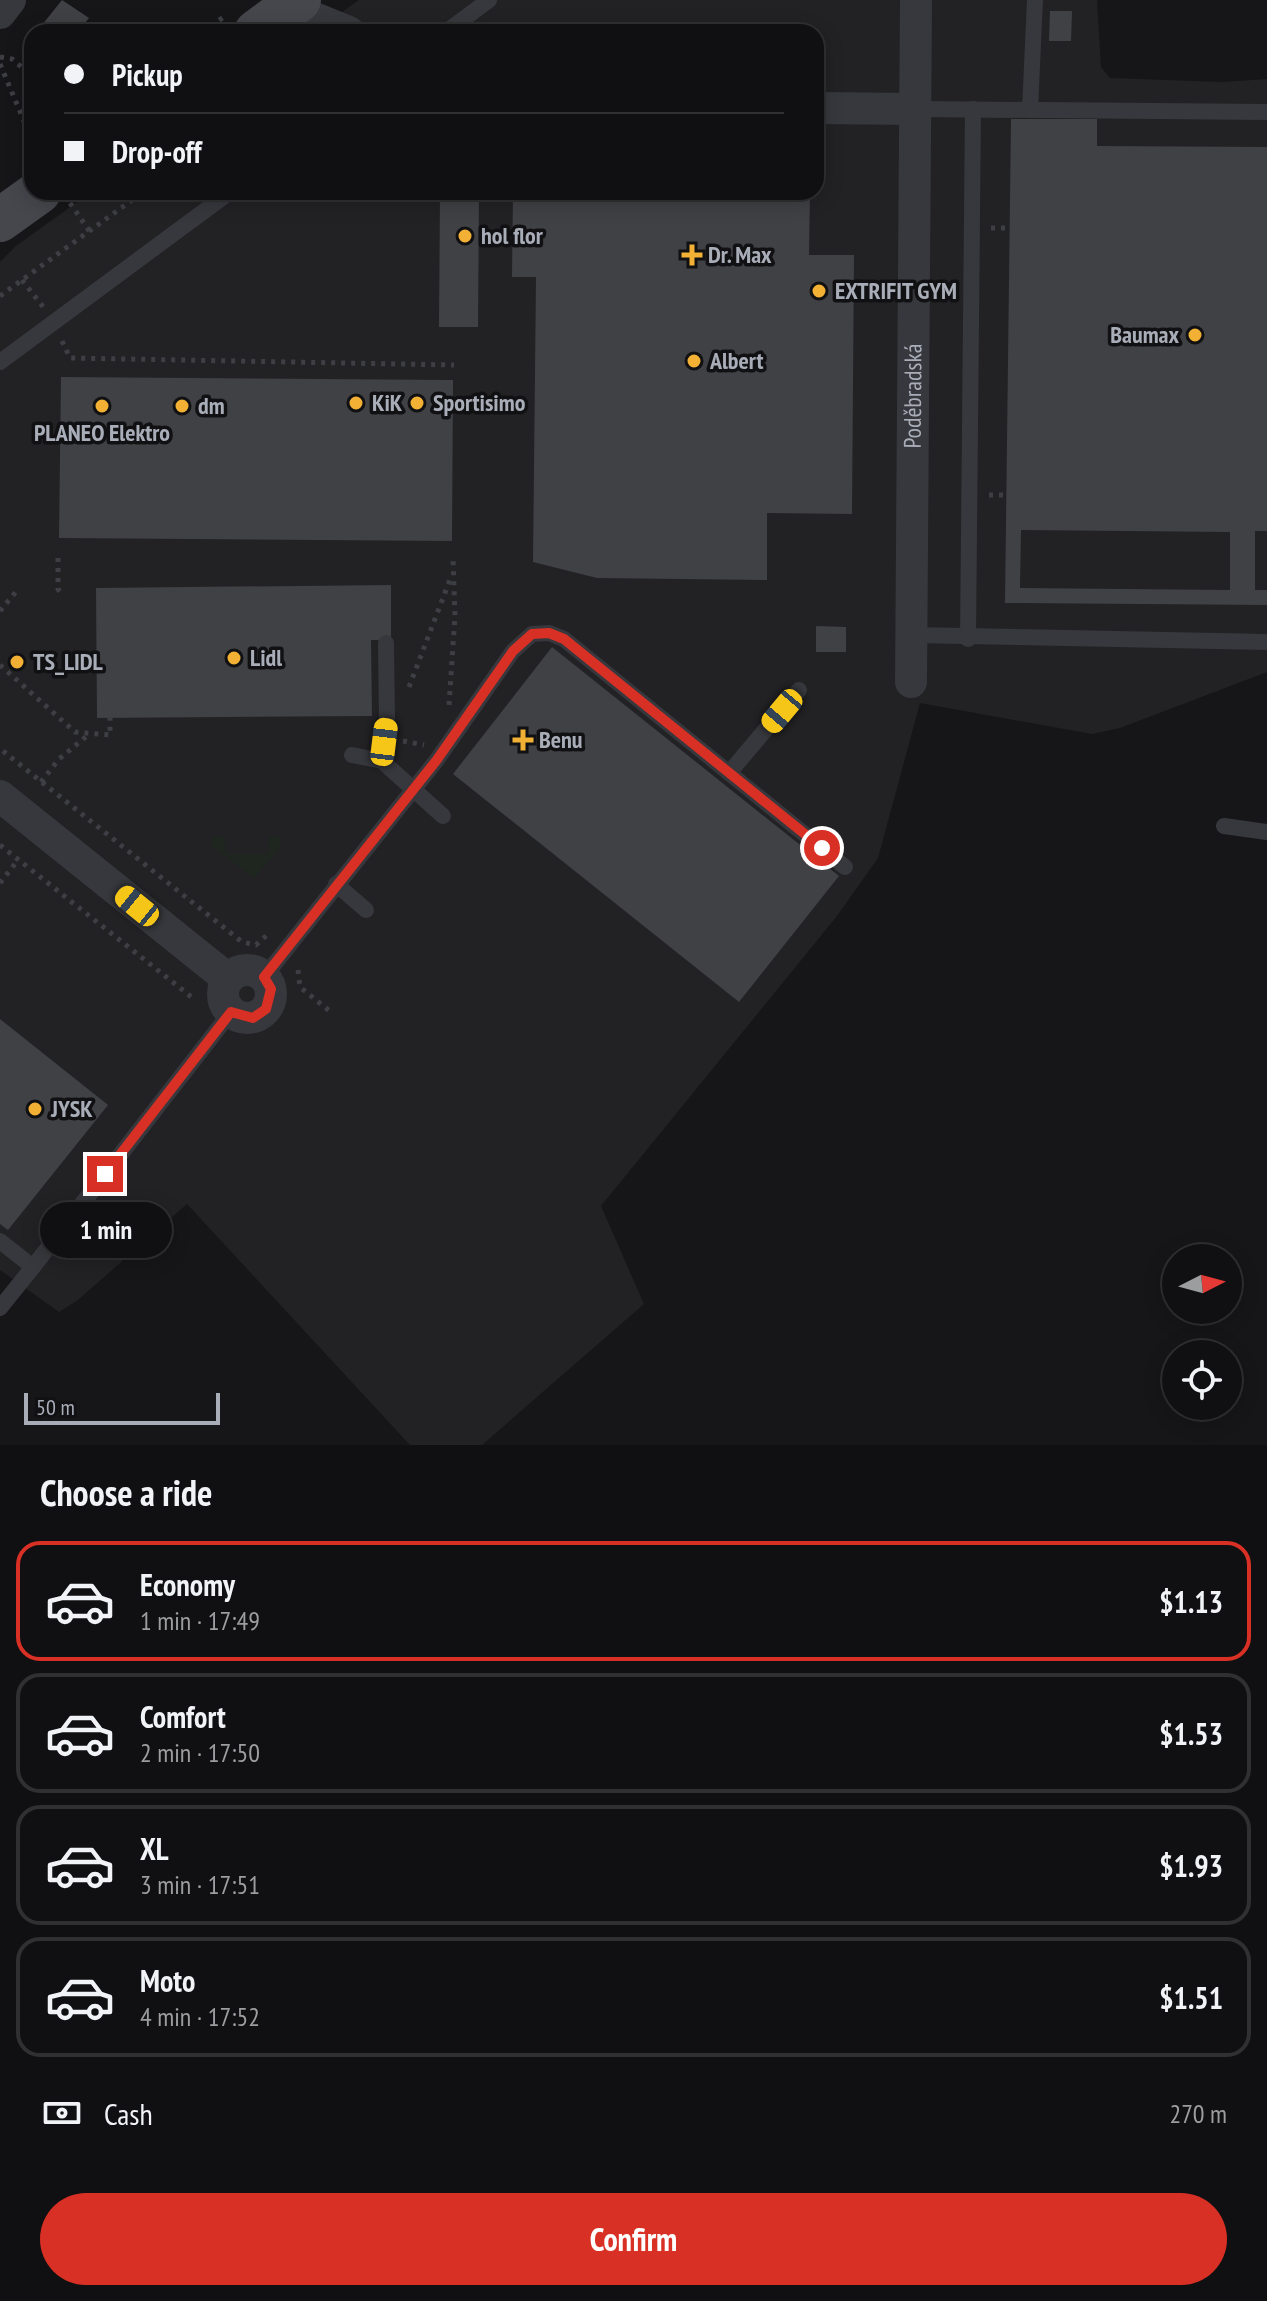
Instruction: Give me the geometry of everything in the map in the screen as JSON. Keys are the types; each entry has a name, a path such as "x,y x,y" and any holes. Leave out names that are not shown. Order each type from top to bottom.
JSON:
{"street":[{"path":"0,13 10,0"},
{"path":"267,24 299,0"},
{"name":"Poděbradská","path":"911,682 916,0"},
{"path":"299,24 317,19 329,24"},
{"path":"824,108 915,109"},
{"path":"0,220 28,200"},
{"path":"0,796 228,979"},
{"path":"250,970 264,977 271,989 266,1009 253,1018 231,1012 223,992 228,979 250,970"}],"lane":[{"path":"457,24 489,0"},
{"path":"1030,110 1035,0"},
{"path":"915,109 1267,112"},
{"path":"968,639 973,109"},
{"path":"0,362 219,200"},
{"path":"264,977 455,736 522,640 532,634 549,633 564,639 845,867"},
{"path":"911,635 968,639 1267,642"},
{"path":"382,761 387,720 386,643"},
{"path":"729,773 799,690"},
{"path":"352,755 382,761 443,816"},
{"path":"1224,826 1267,832"},
{"path":"336,884 366,910"},
{"path":"0,1308 231,1012"},
{"path":"0,1241 33,1267"}],"path":[{"path":"0,57 12,59 24,69"},
{"path":"0,65 24,121"},
{"path":"68,200 90,232"},
{"path":"0,296 132,200"},
{"path":"59,335 70,358 454,365"},
{"path":"58,558 58,589 62,595"},
{"path":"453,559 455,616 448,695 455,736"},
{"path":"387,720 401,711 452,576"},
{"path":"0,611 19,588"},
{"path":"0,665 63,723 89,735 110,735 110,718"},
{"path":"41,782 59,759 89,735"},
{"path":"399,741 419,741 425,746"},
{"path":"1,752 242,942 256,945 267,935 286,950"},
{"path":"0,845 194,999"},
{"path":"0,883 18,860"}],"shaded area":[{"path":"359,0 1097,0 1101,67 1110,78 1223,82 1267,79 1267,672 1120,728 1092,734 920,703 878,858 837,916 601,1206 644,1304 482,1445 410,1445 187,1204 78,1300 59,1312 0,1270 0,262 16,246 80,200 824,200 824,24 325,24"},
{"path":"270,835 280,838 280,848 254,878 211,845 214,837 224,836 226,854 268,854"}],"building":[{"path":"62,0 89,18 86,24 43,24"},
{"path":"1050,11 1072,11 1071,41 1049,41"},
{"path":"1011,119 1097,119 1097,146 1267,147 1267,531 1255,531 1255,590 1267,590 1267,605 1005,603","holes":["1021,530 1230,532 1230,590 1020,588"]},
{"path":"440,200 479,200 478,327 439,327"},
{"name":"Albert","path":"513,200 810,200 809,255 854,255 852,514 767,513 767,580 597,578 533,562 536,277 512,277"},
{"path":"61,377 453,380 452,541 59,538"},
{"name":"Lidl","path":"391,585 391,640 371,640 372,716 97,718 96,588"},
{"path":"816,626 846,627 846,652 816,652"},
{"path":"552,647 839,876 739,1002 453,774"},
{"path":"0,1019 108,1105 8,1230 0,1224"}],"place":[{"name":"hol flor","path":"465,236"},
{"name":"Dr. Max","path":"692,255"},
{"name":"EXTRIFIT GYM","path":"819,291"},
{"name":"Baumax","path":"1195,335"},
{"name":"Albert","path":"694,361"},
{"name":"KiK","path":"356,403"},
{"name":"Sportisimo","path":"417,403"},
{"name":"PLANEO Elektro","path":"102,406"},
{"name":"dm","path":"182,406"},
{"name":"Lidl","path":"234,658"},
{"name":"TS_LIDL","path":"17,662"},
{"name":"Benu","path":"523,740"},
{"name":"JYSK","path":"35,1109"}],"route":[{"path":"105,1174 231,1012 253,1018 266,1009 270,1003 271,989 264,977 459,731 475,703 513,651 532,634 549,633 564,639 822,848"}]}
